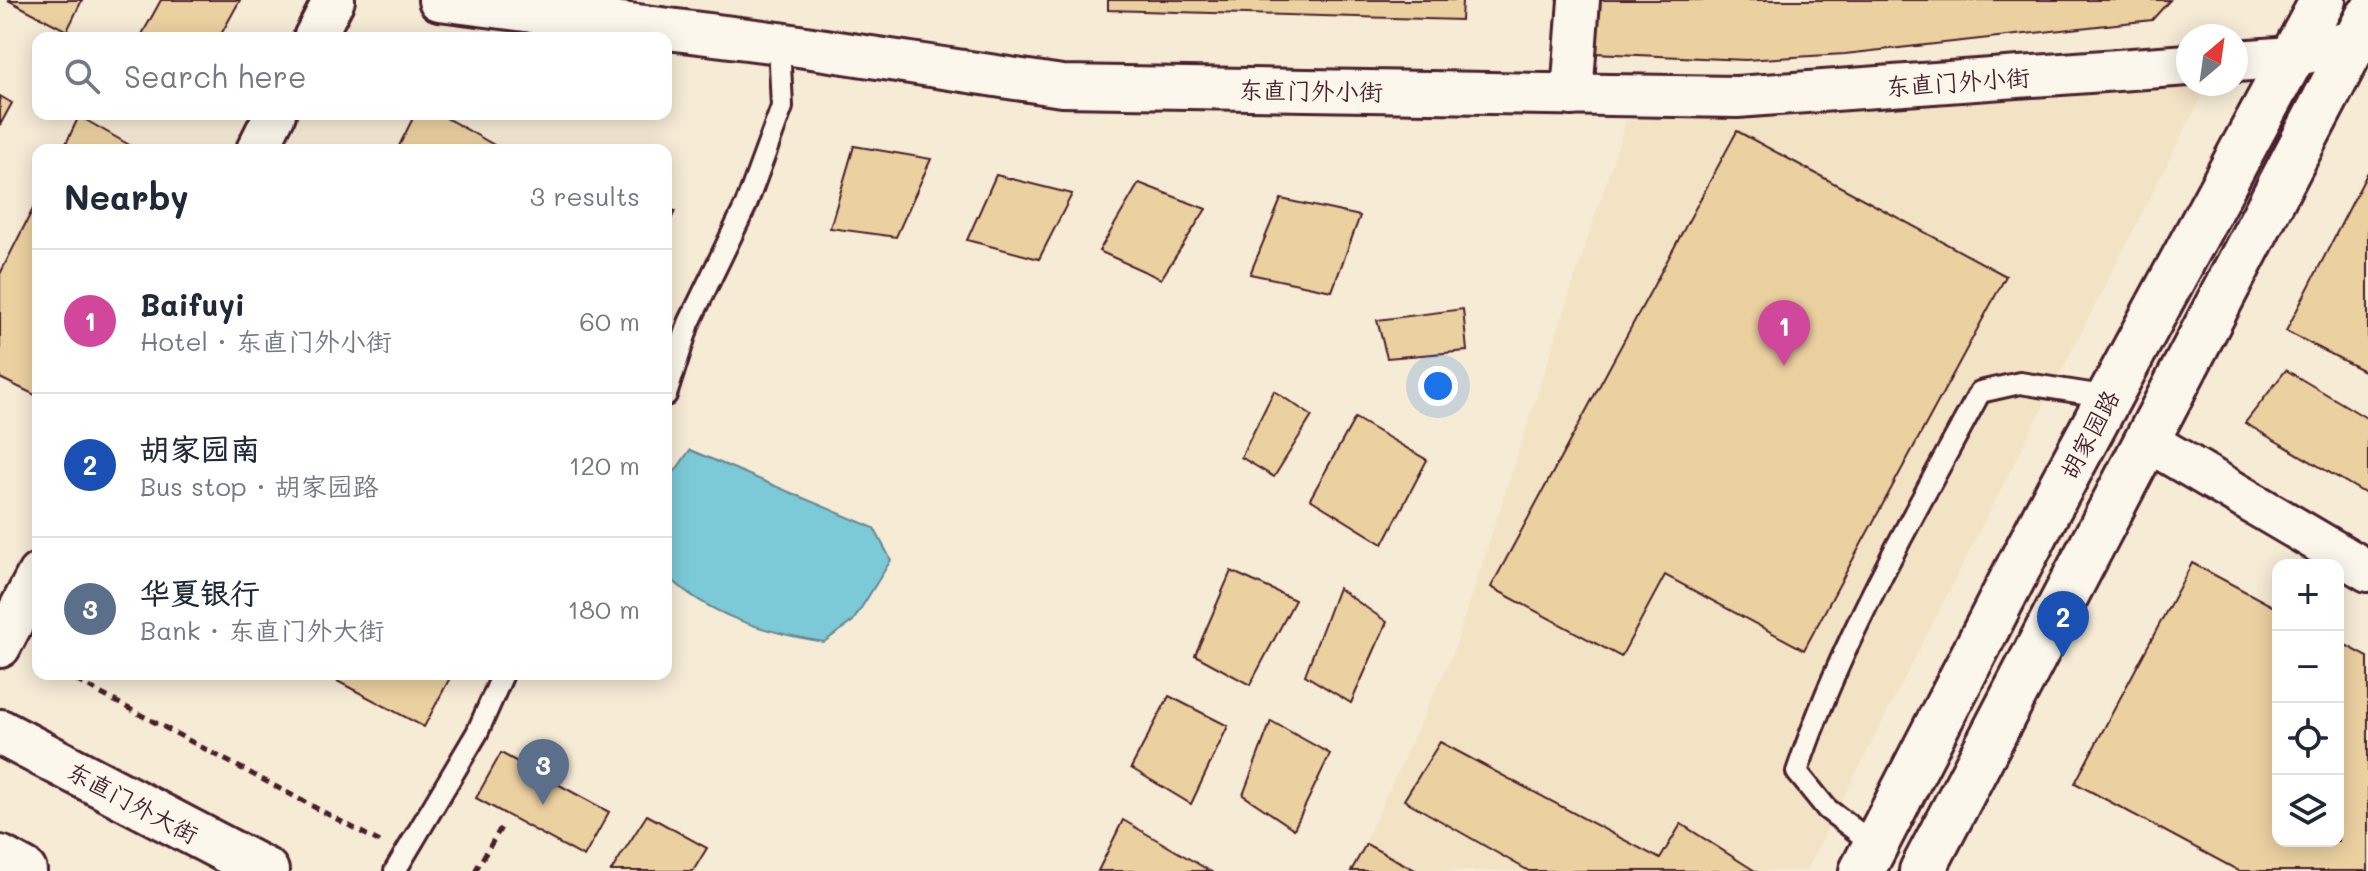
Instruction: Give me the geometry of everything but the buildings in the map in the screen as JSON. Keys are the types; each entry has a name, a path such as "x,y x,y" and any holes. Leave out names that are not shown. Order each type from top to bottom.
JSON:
{"street":[{"path":"317,32 334,0"},
{"name":"东直门外小街","path":"439,0 779,43 1062,86 1737,97 2176,66"},
{"path":"1572,95 1579,0"},
{"name":"胡家园路","path":"1868,858 2109,397 2323,0"},
{"path":"2248,60 2292,57 2364,32"},
{"path":"1922,871 2364,32"},
{"path":"260,144 272,120"},
{"path":"2149,442 2368,571"},
{"path":"0,647 32,586"},
{"name":"东直门外大街","path":"0,732 266,871"},
{"path":"0,858 24,871"}],"lane":[{"path":"672,376 689,323 746,205 782,107 779,43"},
{"path":"1868,858 1797,772 1816,714 1913,518 1980,392 2020,383 2109,397"},
{"path":"400,864 477,733 500,680"}],"path":[{"path":"75,680 400,864"},
{"path":"475,871 502,826"}],"shaded area":[{"path":"2176,79 2176,96 2202,96 1806,871 1351,871 1453,653 1626,121"}],"water":[{"path":"690,450 874,528 891,560 853,621 824,642 760,628 739,620 700,601 672,579 672,476"}],"place":[{"name":"Baifuyi","path":"1784,366"},
{"name":"胡家园南","path":"2063,657"},
{"name":"华夏银行","path":"543,805"}]}
